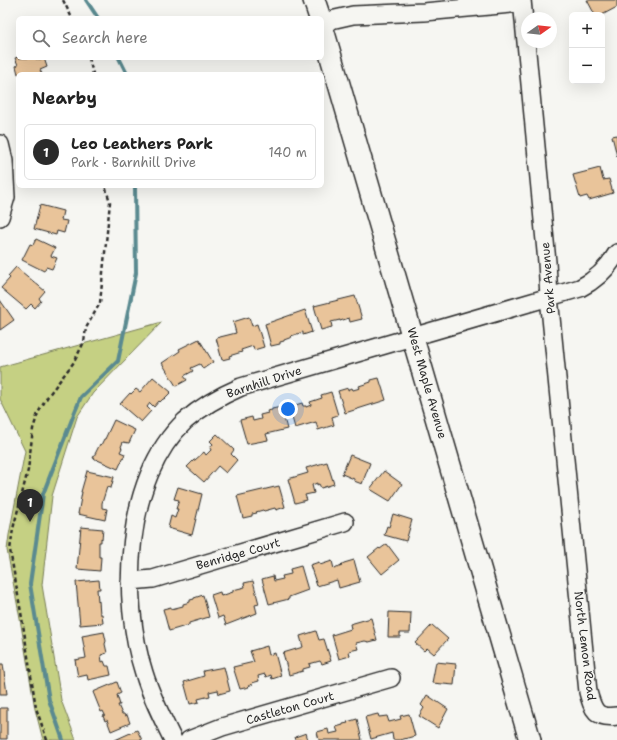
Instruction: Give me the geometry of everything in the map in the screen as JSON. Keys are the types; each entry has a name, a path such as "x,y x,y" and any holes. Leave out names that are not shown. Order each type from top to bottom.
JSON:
{"main road":[{"path":"314,0 319,16"},
{"name":"West Maple Avenue","path":"324,33 414,337 530,740"}],"street":[{"path":"324,22 353,15 424,12 522,2"},
{"name":"Park Avenue","path":"522,2 549,297 575,556"},
{"path":"0,144 4,160 6,197 0,218"},
{"name":"Barnhill Drive","path":"173,740 156,704 144,672 132,624 130,581 134,531 150,470 161,450 184,421 209,402 242,387 580,288 592,282 610,264 617,253"},
{"name":"Benridge Court","path":"130,581 153,579 345,522"},
{"name":"North Lemon Road","path":"575,556 588,692 591,704 595,711 601,716 617,716"},
{"name":"Castleton Court","path":"189,740 222,727 391,678"}],"path":[{"path":"63,0 71,16"},
{"path":"90,60 92,72"},
{"path":"47,740 36,708 10,550 13,529 28,470 38,413 48,396 74,362 84,342 86,328 100,303 110,202 106,188"}],"green space":[{"path":"162,322 93,393 77,417 52,496 42,585 61,700 76,740 43,740 35,709 7,550 25,451 0,399 0,367"}],"building":[{"path":"587,0 617,0 617,7 605,13 605,12 593,12"},
{"path":"15,58 16,60 45,60 47,67 40,70 41,72 18,72 16,66 18,65"},
{"path":"617,135 617,156 612,136"},
{"path":"600,168 603,180 609,179 613,193 589,200 587,196 580,198 573,175"},
{"path":"40,205 63,211 61,220 67,221 64,233 57,231 56,235 34,229"},
{"path":"36,239 55,248 51,256 57,258 52,269 46,267 44,271 22,260 30,244 33,245"},
{"path":"16,267 45,291 39,298 41,301 35,308 31,304 26,309 1,288 10,278 8,276"},
{"path":"355,296 362,319 350,322 349,318 331,322 332,327 321,330 314,306"},
{"path":"0,300 14,320 0,330"},
{"path":"305,310 312,332 303,335 303,332 291,336 292,337 280,342 280,344 271,346 265,324"},
{"path":"249,317 252,326 257,324 264,347 254,350 253,346 241,350 242,352 229,356 230,358 222,360 216,338 236,333 233,322"},
{"path":"199,339 213,362 203,369 200,364 191,368 193,371 184,376 187,380 176,386 162,363 180,351 179,349"},
{"path":"153,377 171,392 154,407 150,403 147,407 151,411 141,422 120,404 136,389 140,392"},
{"path":"379,378 386,400 345,413 338,391 348,388 348,390 352,388 353,390 360,388 359,386"},
{"path":"331,392 338,415 332,417 334,425 318,430 316,422 295,428 289,407 302,403 303,406 306,407 311,405 310,402 322,398 321,395"},
{"path":"281,407 287,429 266,434 268,440 247,444 240,420 252,417 253,421 261,419 260,415 268,413 267,411 272,409"},
{"path":"114,420 135,430 129,443 123,442 120,452 125,454 118,469 93,458 100,444 101,445 105,439"},
{"path":"217,434 234,450 231,454 237,460 226,473 218,466 204,482 187,467 204,452 206,455 211,450 210,448 213,444 210,441"},
{"path":"350,455 370,463 362,484 342,474"},
{"path":"327,462 334,484 321,488 319,484 317,485 317,483 312,485 314,493 305,495 307,500 295,503 288,479 308,473 306,468"},
{"path":"87,471 114,477 111,488 107,487 102,503 102,508 107,509 105,520 78,514 81,492"},
{"path":"384,471 402,484 390,501 370,489"},
{"path":"279,486 285,507 276,510 275,508 263,510 252,514 252,516 243,518 237,496"},
{"path":"178,487 202,494 192,535 168,528 171,516 175,518 178,509 176,509 179,500 174,499"},
{"path":"393,514 412,520 406,541 384,535 387,526 389,527"},
{"path":"81,527 103,529 102,539 101,538 101,542 99,542 99,557 101,557 100,571 77,569"},
{"path":"387,544 399,560 382,574 368,557 379,548 380,549"},
{"path":"354,560 360,582 339,588 337,580 317,586 310,565 319,562 320,565 332,561 334,569 342,566 341,565 344,563"},
{"path":"301,566 308,590 289,597 289,599 269,604 262,579 273,576 274,581 283,579 282,576 291,574 290,569"},
{"path":"99,580 100,589 97,589 98,602 99,601 100,614 102,614 103,623 80,625 76,582"},
{"path":"253,581 259,604 255,605 257,613 226,625 223,616 218,618 211,595 220,592 221,596 233,592 233,590 245,587 244,583"},
{"path":"203,595 209,617 169,631 163,609 183,606 183,604 190,602 190,600"},
{"path":"389,612 411,613 410,633 400,633 400,637 388,637"},
{"path":"371,618 377,640 356,643 358,649 349,651 350,656 339,659 332,635 351,629 350,624"},
{"path":"432,625 448,639 434,654 427,648 424,651 415,643"},
{"path":"316,631 319,640 324,639 331,661 322,664 320,661 309,664 310,667 303,669 303,671 289,675 283,653 303,647 300,636"},
{"path":"104,632 107,653 101,655 102,662 104,661 106,666 109,666 111,675 88,680 87,675 78,677 75,660 86,658 82,636"},
{"path":"267,646 269,655 275,653 281,676 272,679 271,675 266,677 265,674 258,676 259,681 252,683 253,684 248,686 249,687 240,689 233,667 254,662 250,651"},
{"path":"436,662 456,664 454,685 432,683"},
{"path":"0,664 3,664 7,694 0,694"},
{"path":"224,667 230,691 219,694 218,690 209,692 210,696 198,699 199,702 190,704 184,682 204,676 203,671"},
{"path":"117,682 121,693 117,695 120,705 118,705 122,714 125,716 127,715 130,723 111,731 107,720 105,721 103,716 105,715 103,711 101,712 93,692"},
{"path":"427,695 448,709 438,728 419,716 424,708 421,705"},
{"path":"0,708 7,708 7,739 0,739"},
{"path":"378,714 379,717 387,716 389,722 401,719 400,716 409,714 415,736 400,740 393,740 392,733 371,739 365,717"},
{"path":"357,719 362,740 319,740 317,732 328,729 329,734 338,732 336,727"},
{"path":"137,730 142,740 115,740"},
{"path":"306,733 308,740 296,740 295,737"}],"waterway":[{"path":"86,0 97,16"},
{"path":"120,60 126,72"},
{"path":"63,740 49,700 30,584 43,494 74,414 81,397 118,361 136,273 135,188"}],"place":[{"name":"Leo Leathers Park","path":"30,522"}]}
